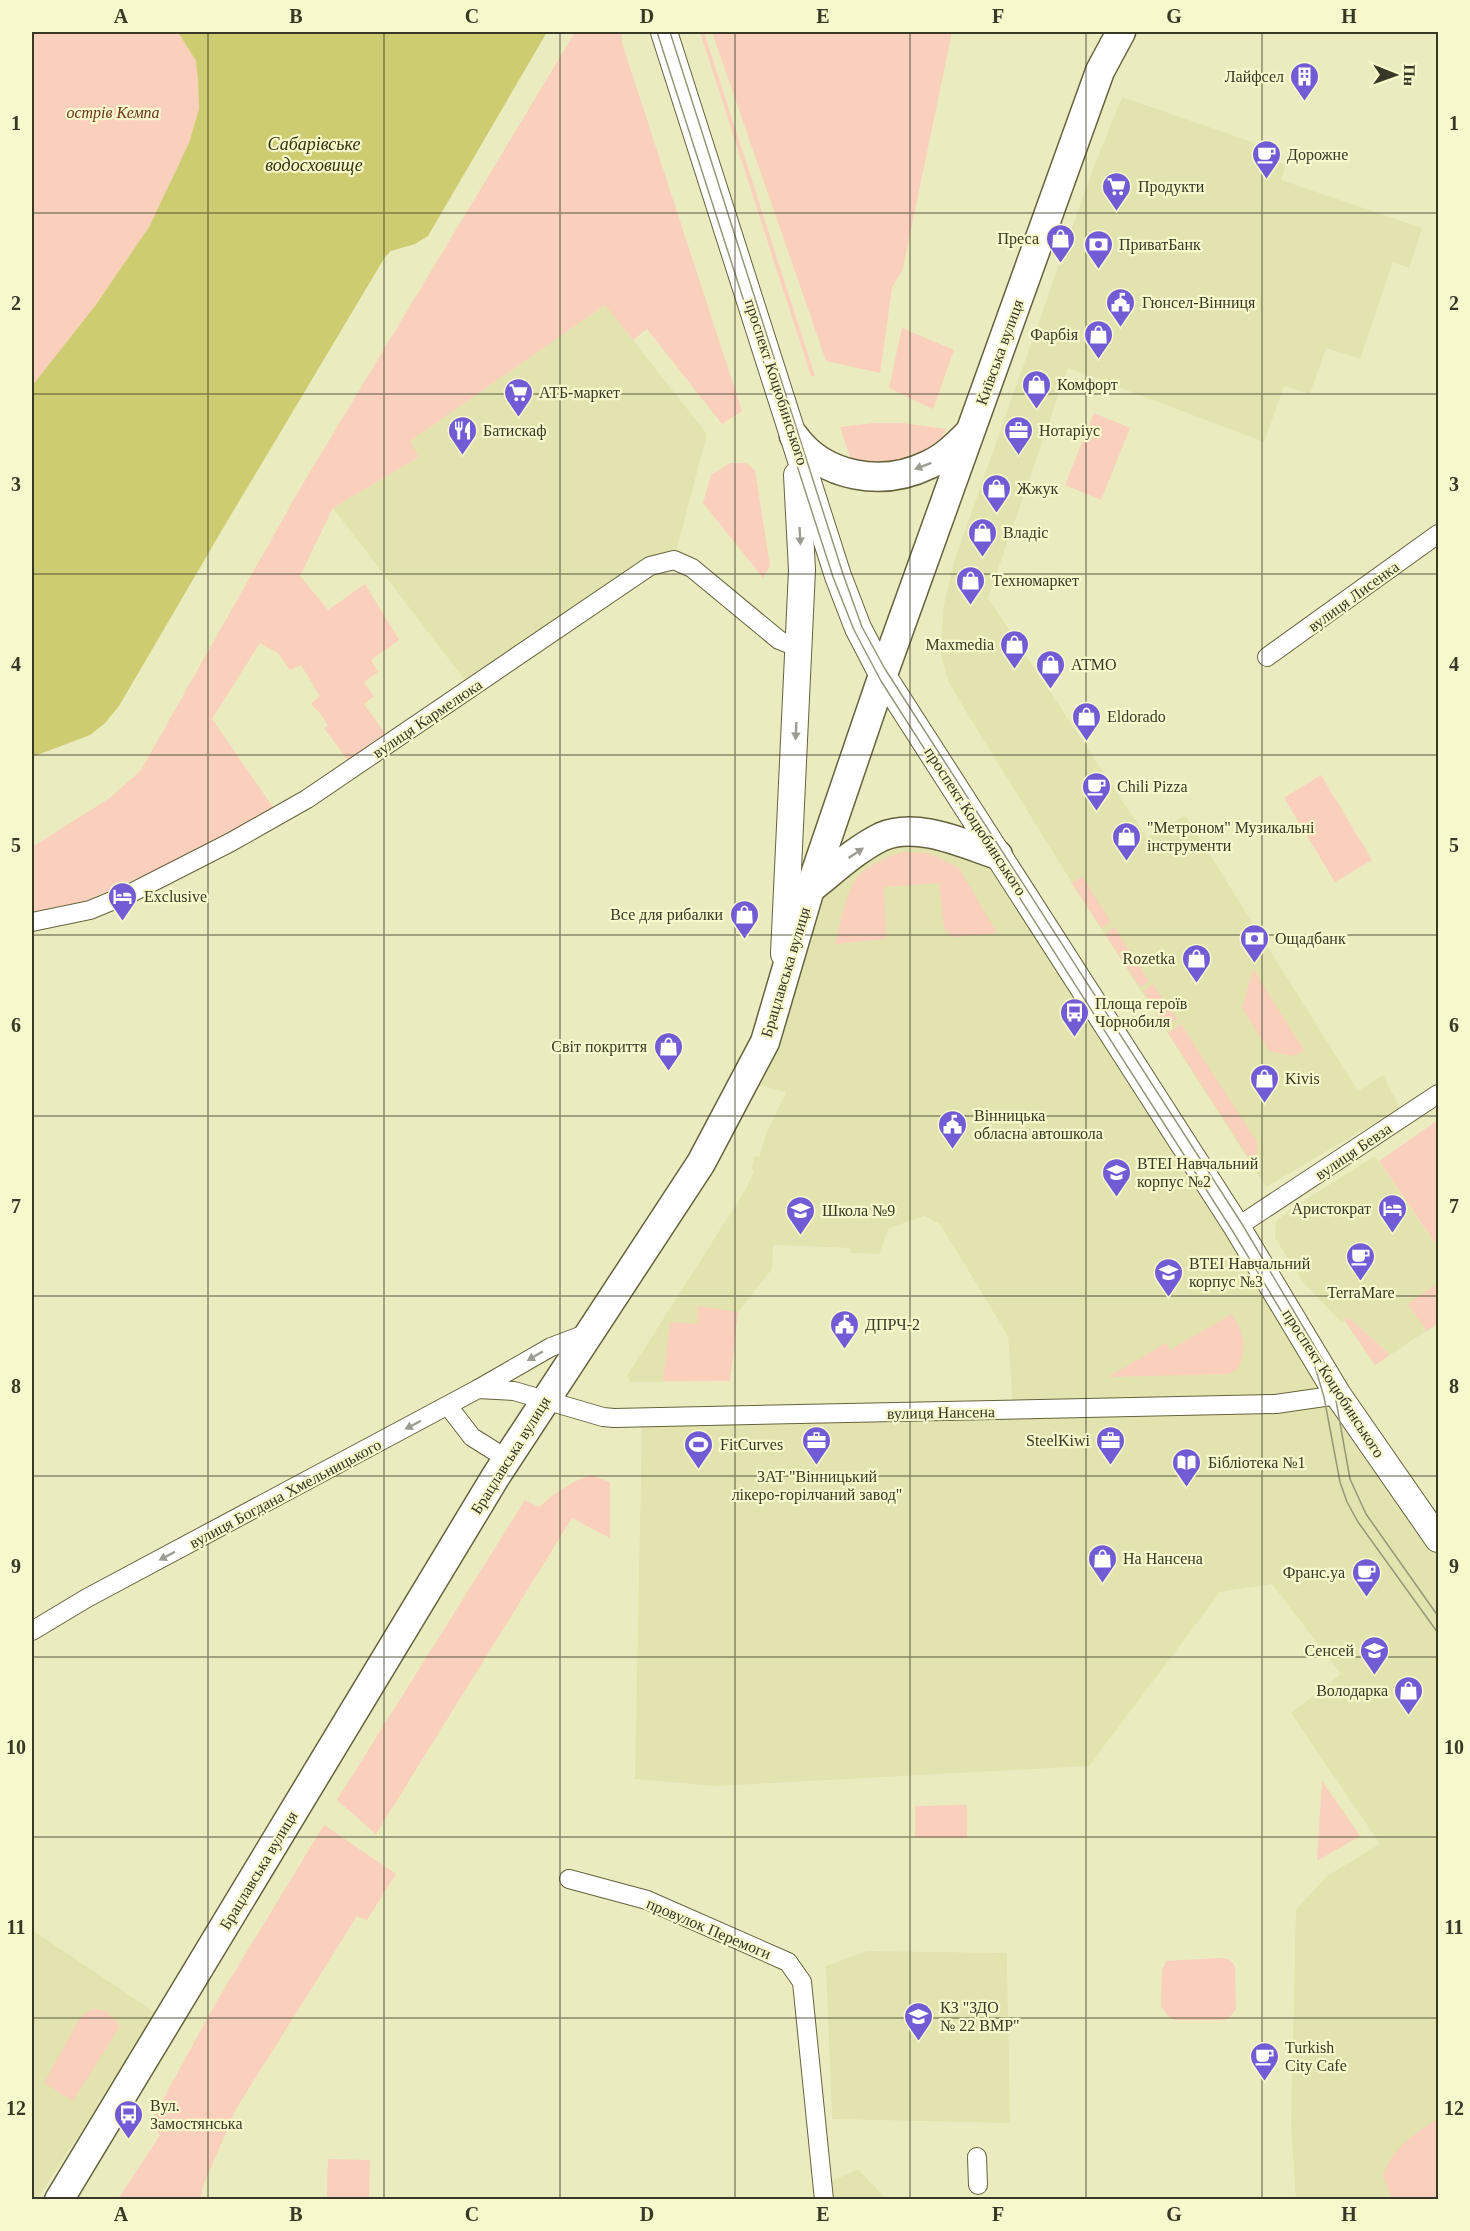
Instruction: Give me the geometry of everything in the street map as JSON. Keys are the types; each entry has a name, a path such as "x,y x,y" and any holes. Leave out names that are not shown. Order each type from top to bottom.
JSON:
{"main road":[{"name":"Київська вулиця","path":"883,676 1100,71 1121,32"},
{"path":"794,436 802,448 839,472 874,477 927,466 950,452 970,432"},
{"name":"Брацлавська вулиця","path":"59,2199 507,1459 700,1163 765,1042 810,889 883,676"},
{"path":"810,889 855,853 883,836 922,833 998,855"}],"street":[{"name":"проспект Коцюбинського","path":"664,32 838,576 858,628 883,676 1237,1227 1338,1395 1438,1539"},
{"path":"783,978 802,570 794,436"},
{"name":"вулиця Лисенка","path":"1267,657 1438,534"},
{"name":"вулиця Кармелюка","path":"32,922 90,909 131,893 288,810 650,566 674,560 692,568 779,640 799,648"},
{"name":"вулиця Бевза","path":"1237,1227 1438,1094"},
{"name":"вулиця Богдана Хмельницького","path":"32,1631 87,1598 448,1406 551,1347 588,1333"},
{"path":"478,1389 514,1391 545,1400"},
{"name":"вулиця Нансена","path":"545,1400 603,1417 614,1418 1262,1404 1338,1395"},
{"path":"448,1406 472,1437 507,1459"},
{"name":"провулок Перемоги","path":"569,1879 647,1900 788,1962 802,1982 824,2199"},
{"path":"977,2157 978,2185"}],"shaded area":[{"path":"1122,97 1252,142 1265,157 1286,165 1281,180 1422,228 1409,268 1393,262 1360,359 1326,348 1310,394 1284,386 1264,442 1068,368 988,598 1147,838 1185,815 1358,1091 1383,1075 1400,1108 1266,1187 1072,883 967,713 948,681 940,652 944,604 954,562 1091,174"},
{"path":"605,305 707,434 674,560 471,688 333,508 418,458 410,441"},
{"path":"883,836 998,855 1338,1395 1013,1410 1008,1336 940,1224 925,1216 889,1228 879,1254 851,1253 851,1248 773,1245 772,1269 738,1312 730,1381 630,1382 627,1376 746,1189 754,1171 751,1169 755,1156 759,1157 767,1132 786,1092 744,1081 810,889"},
{"path":"1375,1156 1438,1248 1438,1323 1390,1355 1348,1317 1342,1323 1304,1283 1275,1238 1276,1221 1294,1207"},
{"path":"1340,1397 1438,1533 1438,2199 1296,2199 1291,2125 1296,1910 1327,1876 1380,1844 1291,1713 1341,1674 1272,1584 1220,1592 1089,1766 716,1786 635,1779 642,1422"},
{"path":"32,1930 156,2013 37,2200 32,2199"},
{"name":"КЗ \"ЗДО № 22 ВМР\"","path":"867,1951 1007,1953 1010,2123 832,2119 826,1966"},
{"path":"858,2169 886,2199 824,2199 822,2186"}],"green space":[{"name":"острів Кемпа","path":"32,32 178,32 196,61 199,109 189,143 149,227 95,306 32,386"},
{"path":"577,32 622,32 622,43 742,411 722,424 647,329 633,340 605,305 410,441 419,457 333,508 300,576 328,610 365,584 399,640 371,660 378,672 364,682 374,696 364,704 386,735 349,762 324,728 328,726 320,713 311,704 320,696 301,665 290,670 278,653 260,643 212,719 275,810 166,866 85,901 32,912 32,847 110,798 141,770 301,487"},
{"path":"700,32 704,32 815,376 811,376"},
{"path":"712,32 952,32 903,268 892,288 880,373 826,361"},
{"path":"902,328 954,350 933,409 889,388"},
{"path":"1094,413 1130,428 1101,500 1065,485"},
{"path":"874,423 902,423 946,429 937,446 920,456 884,462 852,463 840,427"},
{"path":"730,463 746,463 755,470 770,566 763,578 703,503 711,475"},
{"path":"1321,775 1372,860 1335,882 1284,798"},
{"path":"904,852 928,853 959,868 997,933 952,937 944,928 939,883 884,887 886,939 835,944 847,898 857,878 875,864"},
{"path":"1082,876 1111,922 1101,928 1072,883"},
{"path":"1114,927 1149,981 1140,987 1105,934"},
{"path":"1253,969 1304,1050 1294,1056 1269,1051 1242,1008"},
{"path":"1153,984 1177,1019 1166,1026 1143,991"},
{"path":"1181,1024 1257,1142 1256,1169 1168,1033"},
{"path":"1438,1120 1438,1247 1379,1161"},
{"path":"1438,1283 1438,1323 1427,1331 1408,1304"},
{"path":"698,1306 738,1312 730,1381 663,1381 670,1322 697,1324"},
{"path":"1232,1314 1242,1335 1244,1347 1238,1369 1229,1374 1108,1377 1166,1343 1170,1350"},
{"path":"1348,1317 1390,1355 1375,1365 1345,1321"},
{"path":"591,1475 610,1482 610,1538 572,1518 376,1834 337,1800 525,1500 539,1507 563,1488"},
{"path":"1322,1781 1360,1836 1317,1861"},
{"path":"967,1805 967,1838 915,1838 915,1806"},
{"path":"324,1825 396,1874 367,1920 357,1916 236,2109 203,2186 201,2199 118,2199 160,2135 150,2123 218,1999"},
{"path":"1219,1958 1229,1960 1235,1967 1236,2009 1229,2018 1175,2020 1168,2016 1161,2006 1162,1970 1166,1961"},
{"path":"93,2009 106,2011 120,2026 73,2101 44,2083 78,2021"},
{"path":"1438,2119 1438,2195 1430,2199 1392,2199 1383,2176 1387,2166 1405,2142"},
{"path":"328,2159 370,2160 369,2199 327,2199"}],"water":[{"name":"Сабарівське водосховище","path":"178,32 547,32 428,236 415,244 391,251 385,257 119,706 105,723 90,735 32,757 32,386 95,306 149,227 189,143 199,109 198,80 196,61"}],"tram line":[{"path":"657,32 833,577 854,630 881,681 1232,1230 1315,1367 1324,1397 1340,1482 1347,1502 1358,1522 1438,1633"},
{"path":"670,32 843,574 862,627 885,669 1242,1224 1324,1362 1335,1395 1350,1479 1366,1514 1438,1616"}],"place":[{"name":"Лайфсел","path":"1305,102"},
{"name":"Дорожне","path":"1266,180"},
{"name":"Продукти","path":"1117,212"},
{"name":"Преса","path":"1060,264"},
{"name":"ПриватБанк","path":"1098,270"},
{"name":"Гюнсел-Вінниця","path":"1121,328"},
{"name":"Фарбія","path":"1099,360"},
{"name":"Комфорт","path":"1036,410"},
{"name":"АТБ-маркет","path":"518,418"},
{"name":"Батискаф","path":"462,456"},
{"name":"Нотаріус","path":"1018,456"},
{"name":"Жжук","path":"996,514"},
{"name":"Владіс","path":"982,558"},
{"name":"Техномаркет","path":"971,606"},
{"name":"Maxmedia","path":"1015,670"},
{"name":"АТМО","path":"1050,690"},
{"name":"Eldorado","path":"1086,742"},
{"name":"Chili Pizza","path":"1096,812"},
{"name":"\"Метроном\" Музикальні інструменти","path":"1126,862"},
{"name":"Exclusive","path":"123,922"},
{"name":"Все для рибалки","path":"744,940"},
{"name":"Ощадбанк","path":"1254,964"},
{"name":"Rozetka","path":"1196,984"},
{"name":"Площа героїв Чорнобиля","path":"1074,1038"},
{"name":"Світ покриття","path":"668,1072"},
{"name":"Kivis","path":"1264,1104"},
{"name":"Вінницька обласна автошкола","path":"953,1150"},
{"name":"ВТЕІ Навчальний корпус №2","path":"1116,1198"},
{"name":"Аристократ","path":"1392,1234"},
{"name":"Школа №9","path":"801,1236"},
{"name":"TerraMare","path":"1361,1282"},
{"name":"ВТЕІ Навчальний корпус №3","path":"1168,1298"},
{"name":"ДПРЧ-2","path":"844,1350"},
{"name":"ЗАТ \"Вінницький лікеро-горілчаний завод\"","path":"817,1466"},
{"name":"SteelKiwi","path":"1111,1466"},
{"name":"FitCurves","path":"699,1470"},
{"name":"Бібліотека №1","path":"1187,1488"},
{"name":"На Нансена","path":"1102,1584"},
{"name":"Франс.уа","path":"1366,1598"},
{"name":"Сенсей","path":"1375,1676"},
{"name":"Володарка","path":"1409,1716"},
{"name":"КЗ \"ЗДО № 22 ВМР\"","path":"919,2042"},
{"name":"Turkish City Cafe","path":"1264,2082"},
{"name":"Вул. Замостянська","path":"129,2140"}]}
